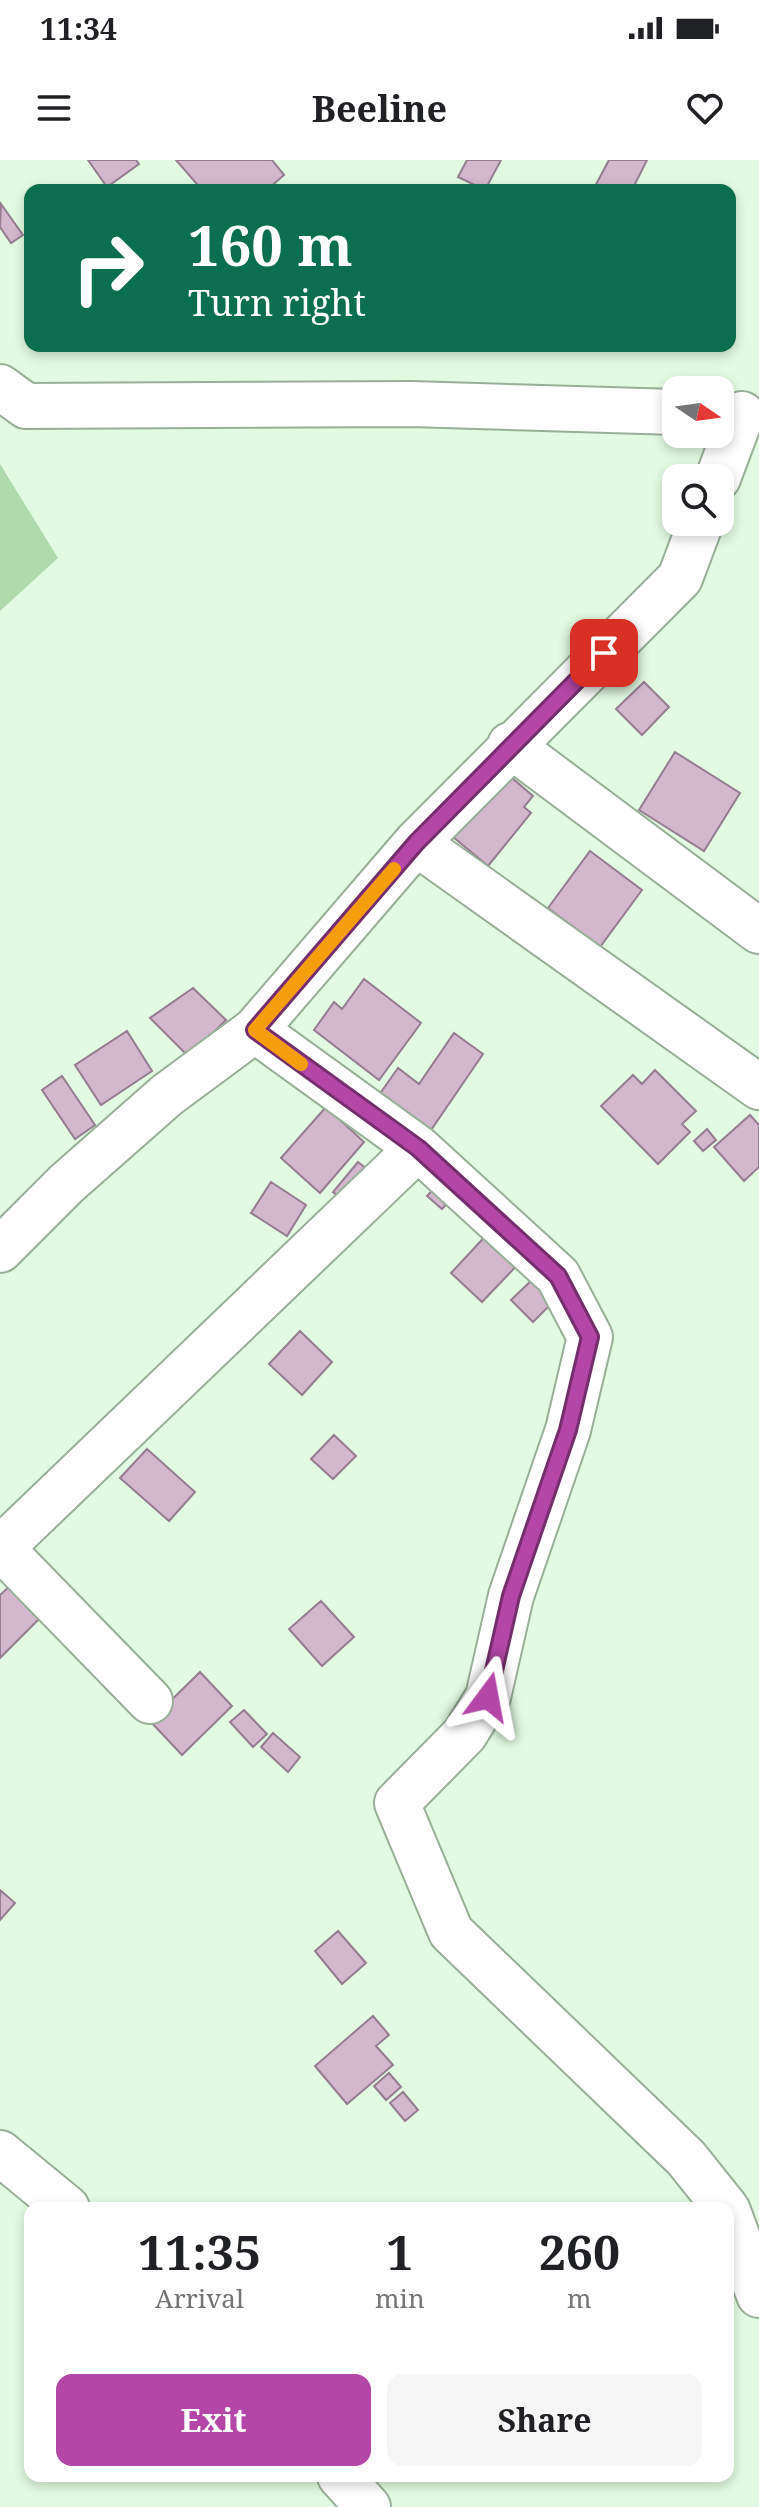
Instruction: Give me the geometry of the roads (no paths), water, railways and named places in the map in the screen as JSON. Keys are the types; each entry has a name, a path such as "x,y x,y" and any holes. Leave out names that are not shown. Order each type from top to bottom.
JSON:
{"street":[{"path":"0,387 26,406 411,404 662,412"},
{"path":"723,464 740,414"},
{"path":"0,1250 66,1184 167,1095 255,1030 416,843 510,745 680,578 696,536"},
{"path":"510,745 759,931"},
{"path":"416,843 759,1087"},
{"path":"255,1030 418,1148 558,1276 590,1337 568,1430 511,1596 488,1697 465,1734 397,1803 451,1932 686,2158 721,2202"},
{"path":"150,1701 1,1548 418,1148"},
{"path":"0,2153 60,2202"},
{"path":"734,2228 759,2295"},
{"path":"345,2482 368,2507"}]}
